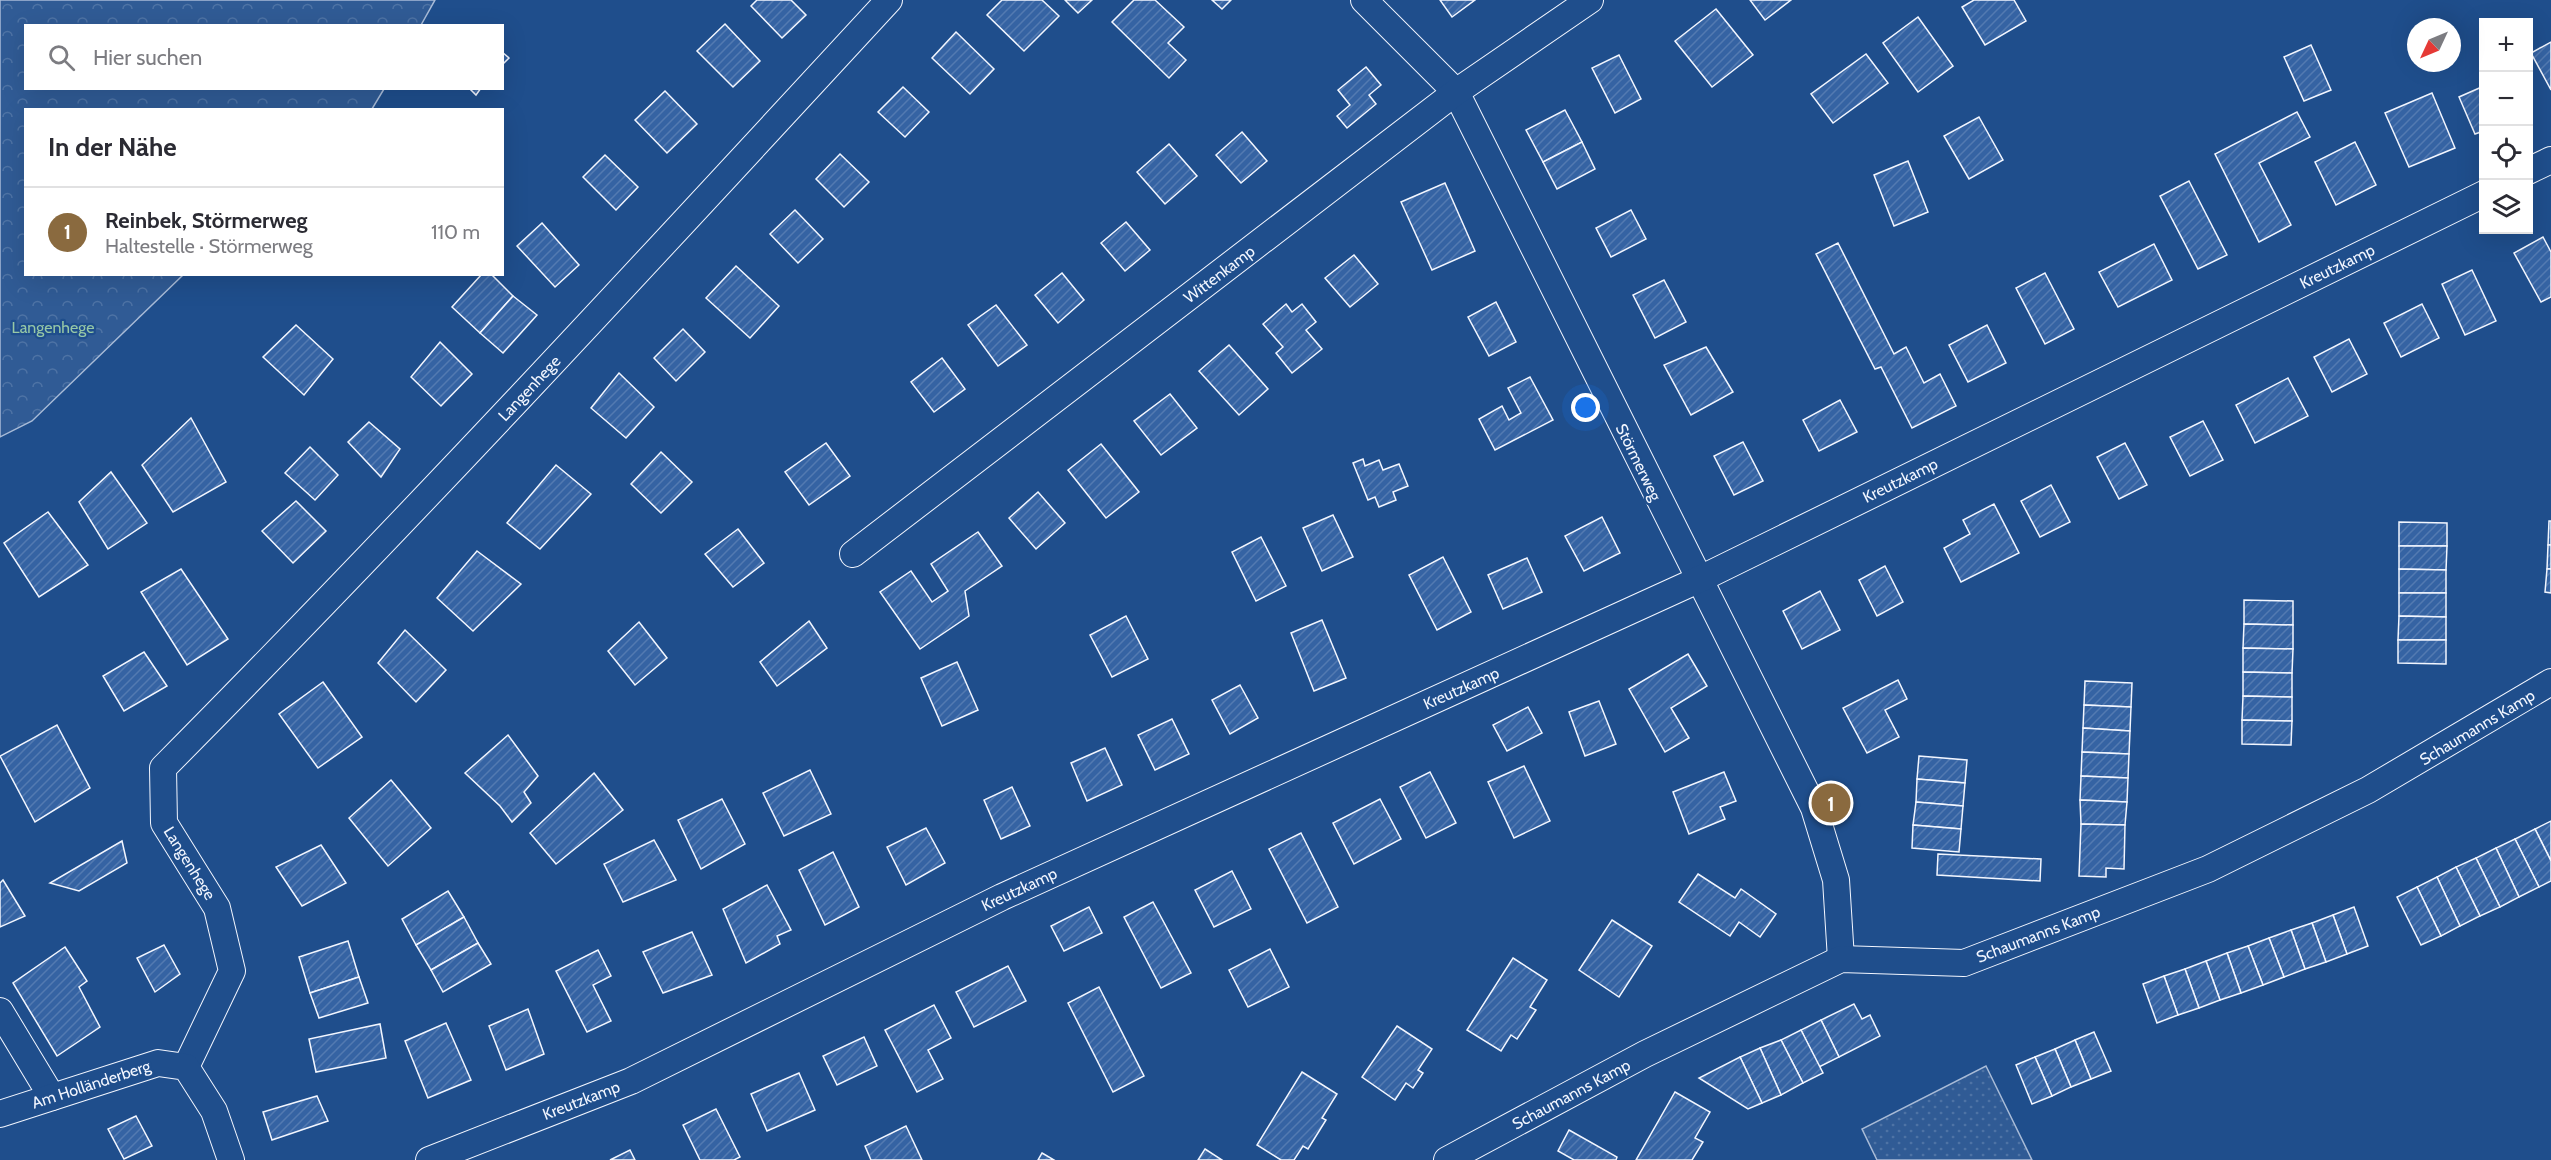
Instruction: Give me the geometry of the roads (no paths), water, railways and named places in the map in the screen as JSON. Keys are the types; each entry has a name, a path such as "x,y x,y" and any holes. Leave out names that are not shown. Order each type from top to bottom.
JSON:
{"street":[{"name":"Langenhege","path":"186,1067 232,971 217,908 164,823 163,768 323,606 455,467 889,0"},
{"name":"Störmerweg","path":"1364,0 1456,92 1814,808 1836,880 1841,959"},
{"name":"Wittenkamp","path":"853,554 1456,92 1590,0"},
{"path":"2533,169 2551,160"},
{"name":"Kreutzkamp","path":"429,1160 631,1081 1002,897 1698,580 2479,196"},
{"name":"Schaumanns Kamp","path":"1447,1160 1645,1054 1841,959 1964,963 2208,869 2368,790 2551,682"},
{"path":"0,1011 52,1097"},
{"name":"Am Holländerberg","path":"0,1114 158,1063 186,1067"},
{"path":"186,1067 214,1111 231,1160"}],"place":[{"name":"Reinbek, Störmerweg","path":"1831,803"}]}
